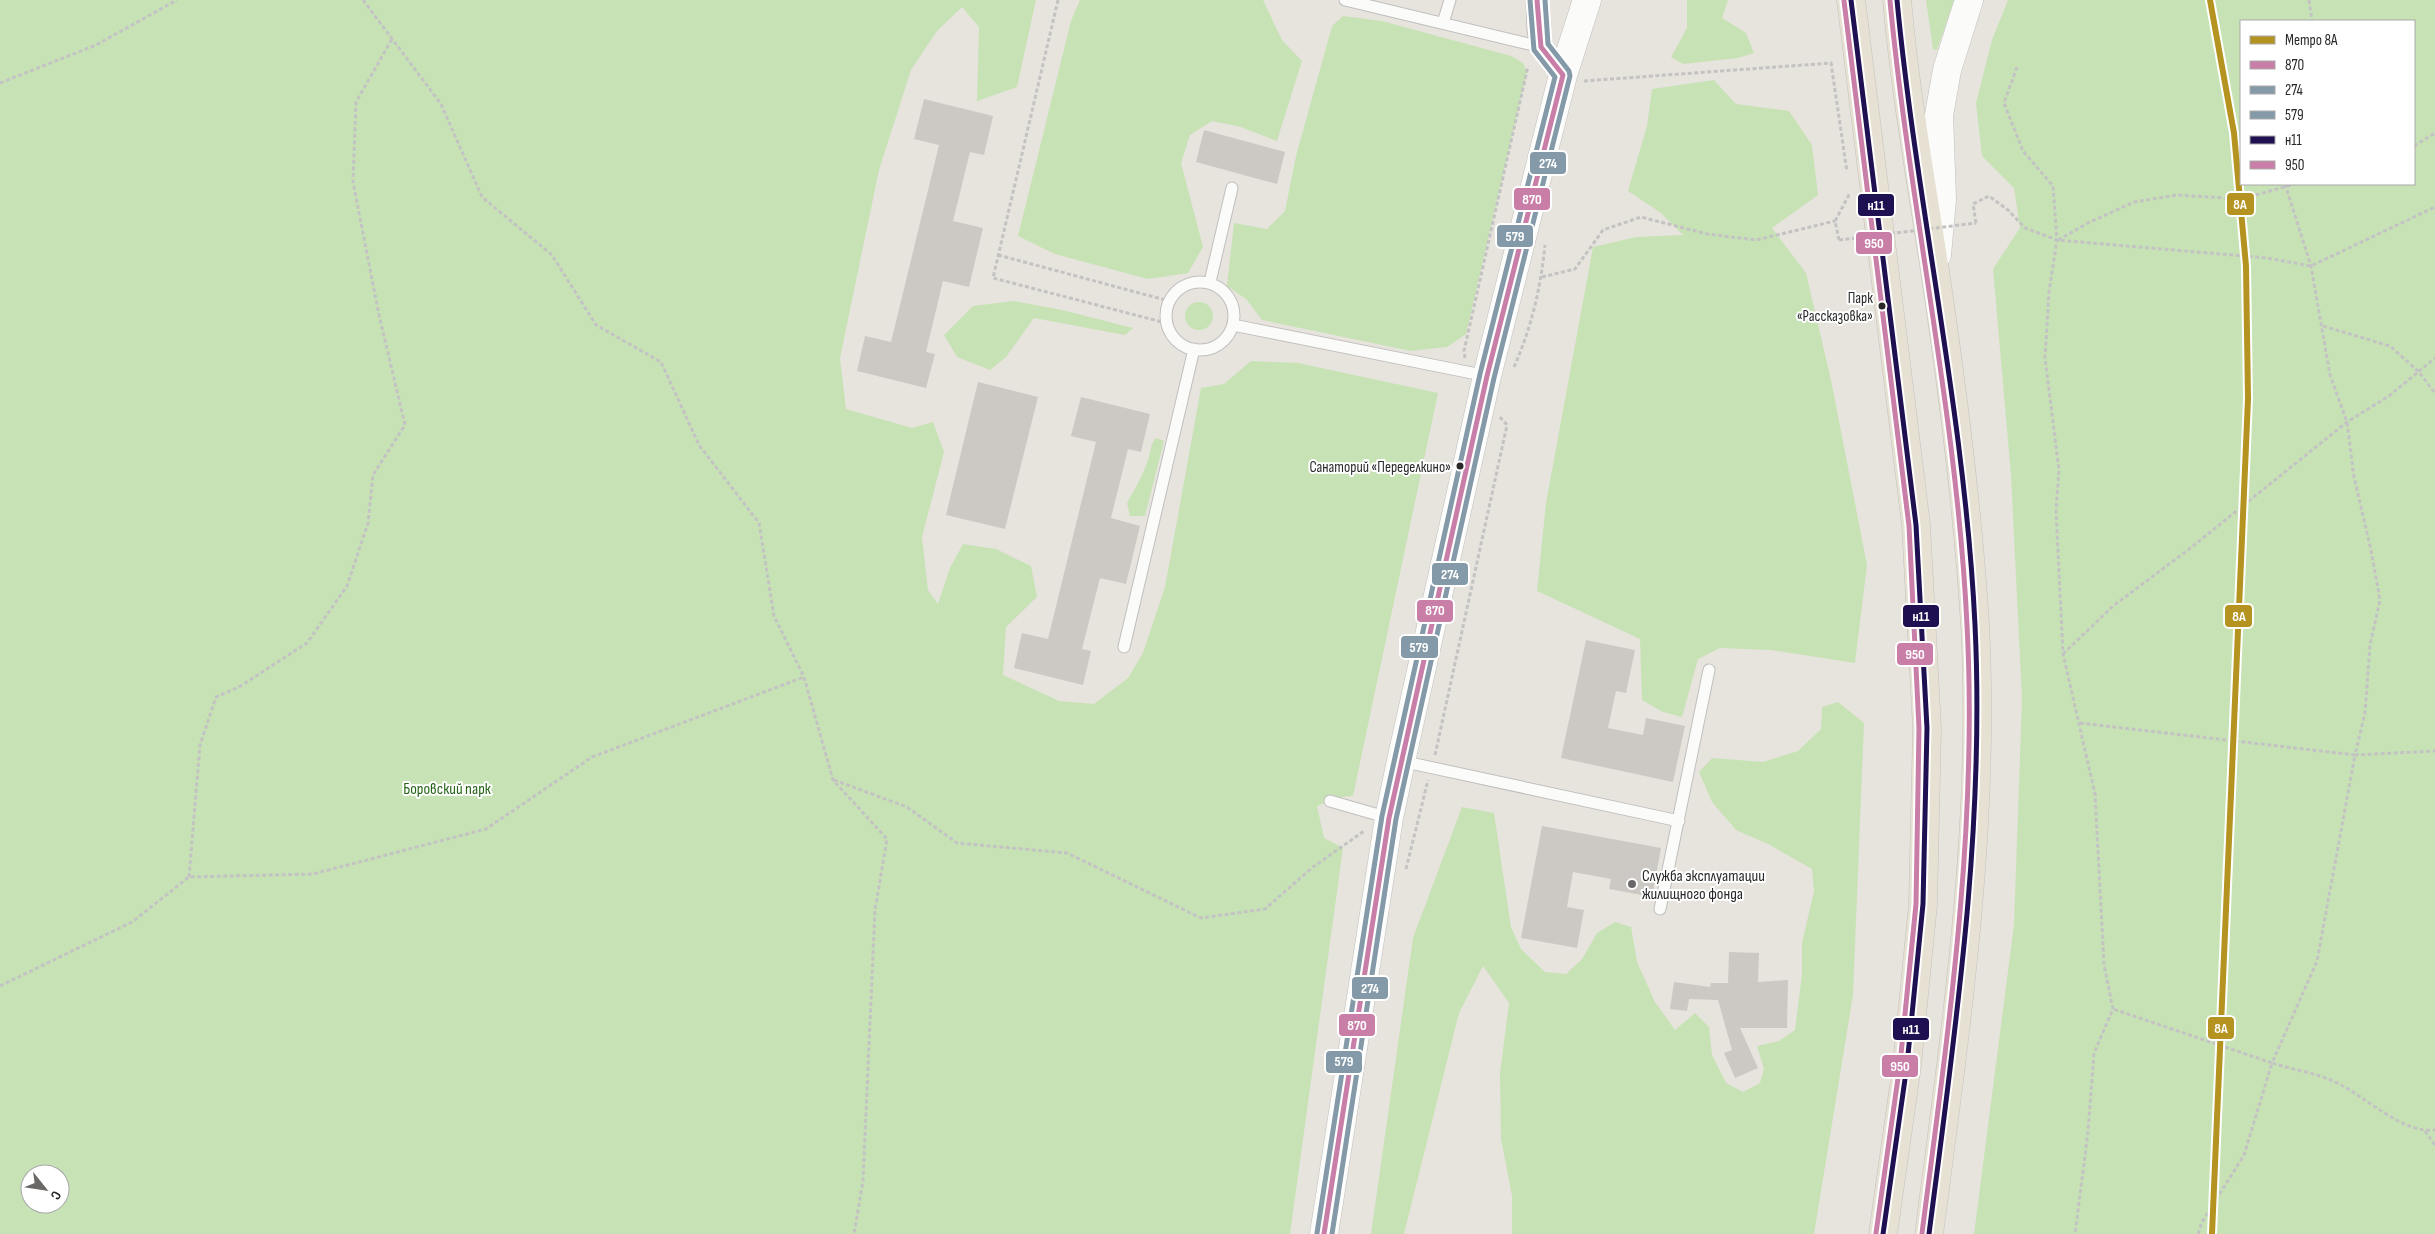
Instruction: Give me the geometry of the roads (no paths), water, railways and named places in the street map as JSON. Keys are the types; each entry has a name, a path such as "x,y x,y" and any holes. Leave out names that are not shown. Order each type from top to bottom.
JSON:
{"main road":[{"path":"1851,0 1916,525 1927,728 1923,904 1907,1065 1883,1234"},
{"path":"1897,0 1921,190 1955,414 1971,567 1975,636 1976,758 1968,907 1929,1234"}],"street":[{"path":"1538,0 1538,29 1531,44 1574,82"},
{"path":"1935,274 1942,199 1939,115 1947,70 1970,0"},
{"path":"1324,1234 1380,822 1401,761 1574,82 1578,3"}],"lane":[{"path":"1345,0 1531,44"},
{"path":"1443,23 1450,0"},
{"path":"1210,282 1232,188"},
{"path":"1196,281 1210,282 1226,293 1232,303 1235,314 1233,325 1228,336 1220,344 1210,349 1194,349 1178,342 1170,334 1166,323 1166,312 1169,301 1175,291 1196,281"},
{"path":"1233,325 1499,375"},
{"path":"1124,647 1194,349"},
{"path":"1660,909 1710,670"},
{"path":"1401,761 1679,821"},
{"path":"1330,801 1380,822"}],"metro line":[{"name":"8А","path":"2210,0 2234,133 2246,266 2248,399 2212,1234"}],"place":[{"name":"Парк «Рассказовка»","path":"1882,306"},
{"name":"Санаторий «Переделкино»","path":"1460,466"},
{"name":"Служба эксплуатации жилищного фонда","path":"1632,884"}],"park label":[{"name":"Боровский парк","path":"447,788"}]}
